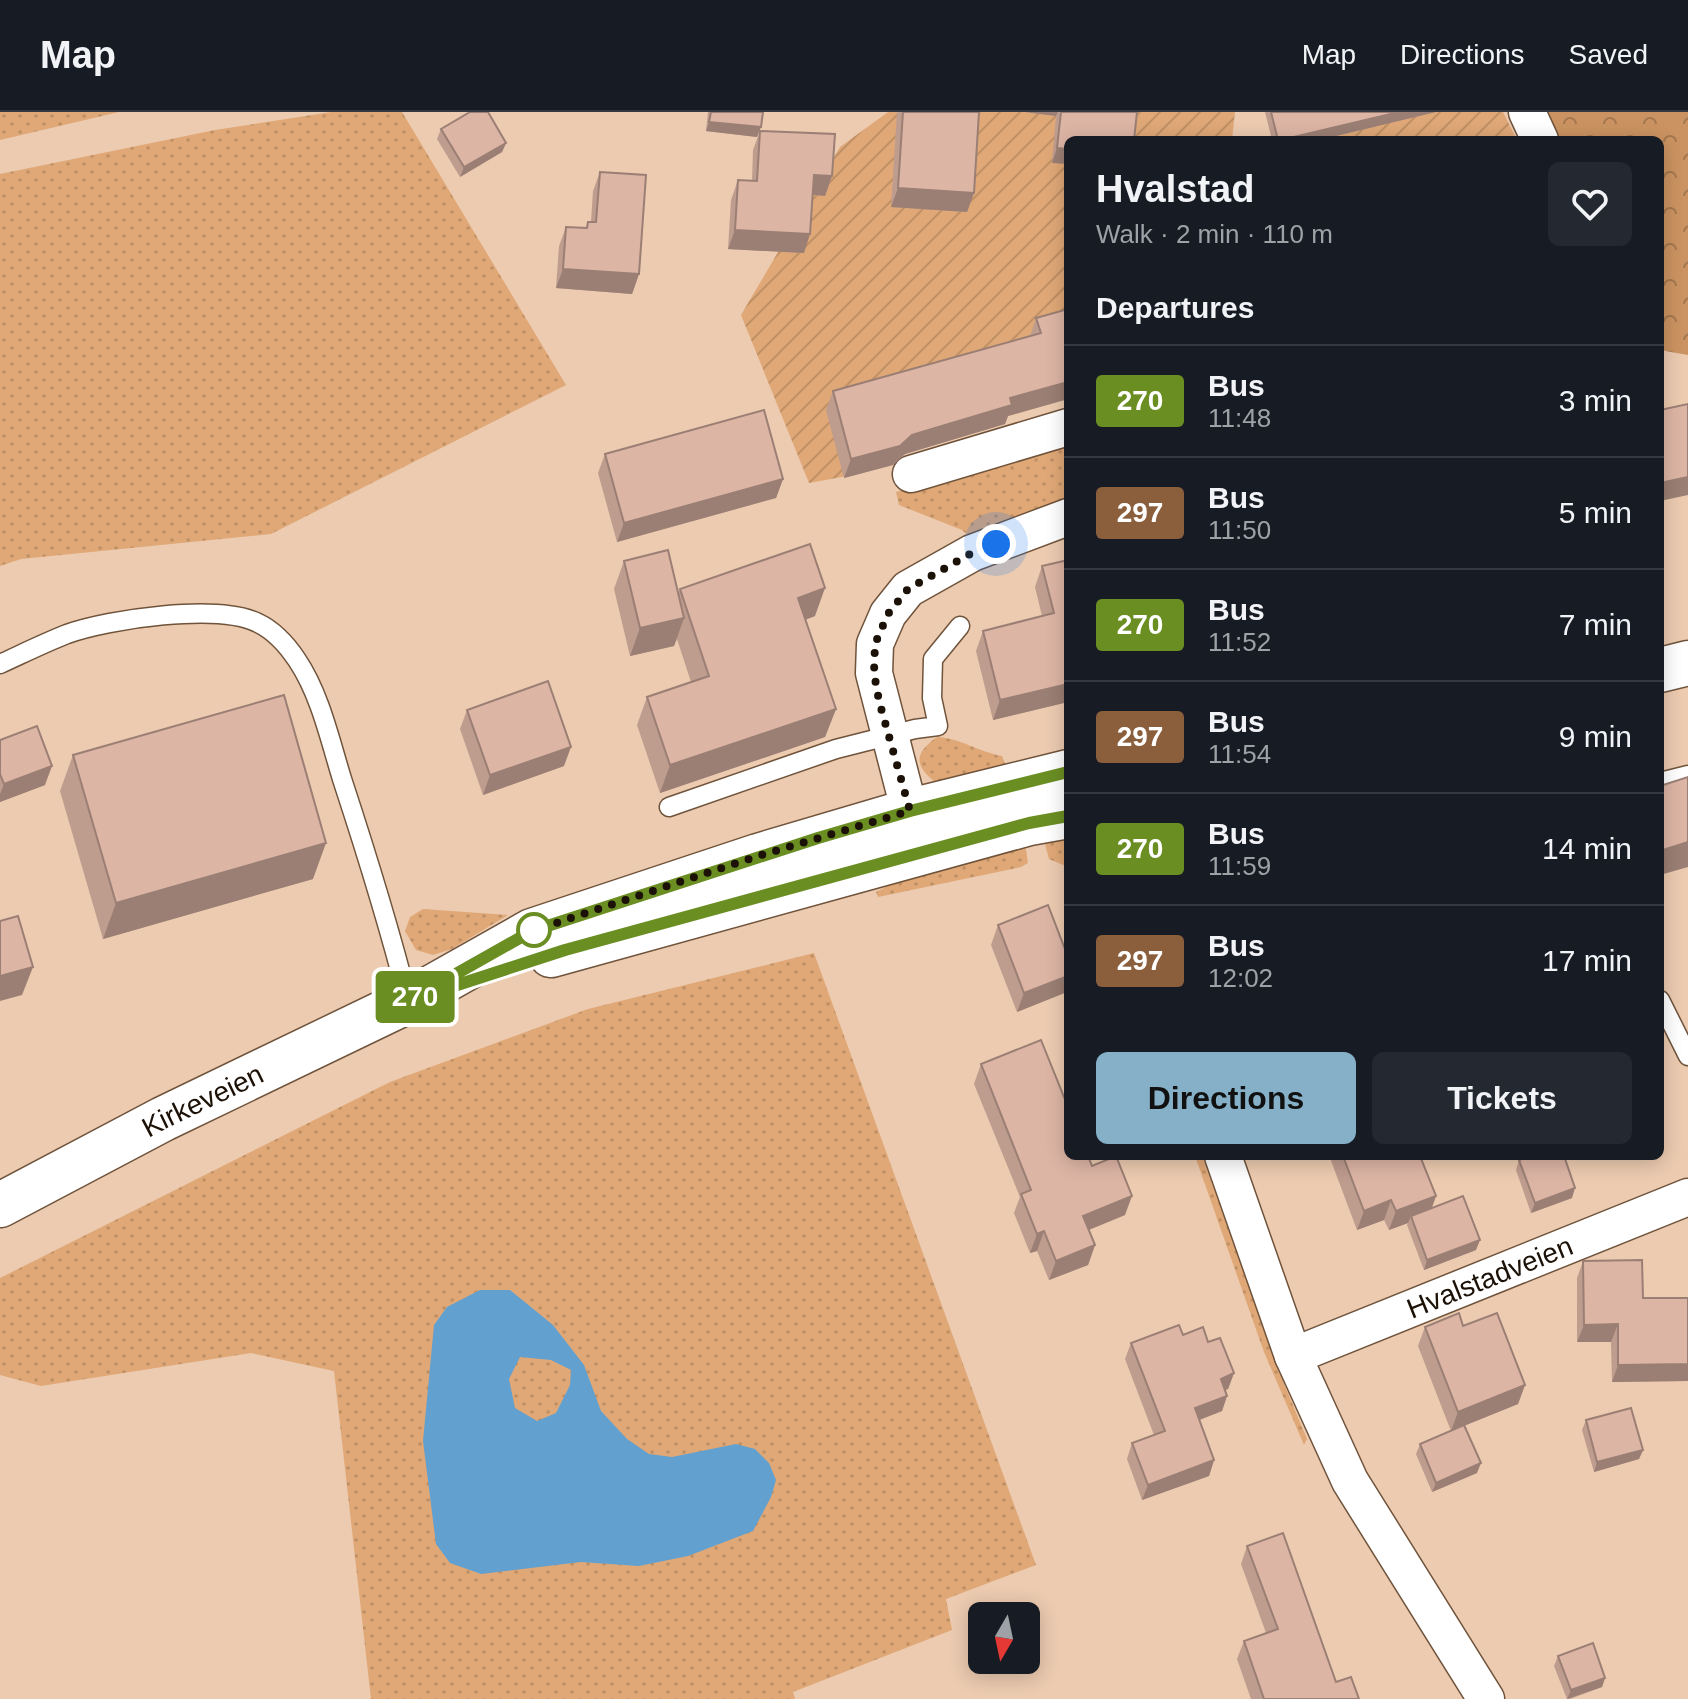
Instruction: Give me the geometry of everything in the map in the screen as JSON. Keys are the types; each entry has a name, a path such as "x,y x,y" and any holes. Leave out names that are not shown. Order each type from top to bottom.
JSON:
{"main road":[{"path":"1664,655 1688,651"},
{"path":"1664,669 1688,663"},
{"name":"Kirkeveien","path":"0,1205 163,1119 408,1001 532,931 758,856 910,811 1064,773"},
{"name":"Kirkeveien","path":"408,1001 565,950 1029,823 1064,817"}],"street":[{"path":"1527,112 1538,136"},
{"path":"911,474 1064,428"},
{"path":"920,853 874,673 875,644 888,614 908,589 972,553 1064,518"},
{"path":"1224,1160 1293,1356 1350,1481 1486,1699"},
{"name":"Hvalstadveien","path":"1293,1356 1688,1197"}],"lane":[{"path":"0,664 69,633 120,622 179,615 237,615 260,623 280,638 299,662 319,705 382,904 408,1001"},
{"path":"669,807 836,749 938,726 932,698 933,659 960,626"},
{"path":"1664,781 1688,775"},
{"path":"1664,1008 1688,1056"}],"shaded area":[{"path":"0,112 119,112 0,140"},
{"path":"331,112 402,112 566,385 271,534 21,559 0,566 0,174 215,130"},
{"path":"888,112 1057,112 1065,136 1064,397 990,418 842,477 809,483 741,315 840,147"},
{"path":"1104,112 1235,112 1232,136 1101,136"},
{"path":"1349,112 1503,112 1515,136 1270,136"},
{"path":"1064,437 1064,503 971,538 962,530 899,505 896,492 1029,455"},
{"path":"937,737 1002,756 1006,766 935,782 923,770 920,759 924,748"},
{"path":"1042,833 1064,838 1064,865 1049,859"},
{"path":"1024,837 1028,863 1021,867 878,897 876,892 927,865"},
{"path":"423,909 508,915 452,949 433,955 416,950 405,931 410,917"},
{"path":"814,953 1036,1565 946,1599 952,1630 793,1692 795,1699 371,1699 334,1371 251,1353 41,1386 0,1375 0,1278 390,1082 588,1009"},
{"path":"1196,1160 1203,1160 1307,1439 1304,1445 1264,1352"}],"green space":[{"path":"1539,112 1688,112 1688,355 1664,351 1664,136 1550,136"}],"water":[{"path":"480,1290 510,1290 553,1325 584,1365 601,1411 627,1439 649,1454 672,1457 736,1444 755,1449 769,1463 776,1480 771,1497 753,1531 688,1556 639,1566 581,1562 481,1574 450,1563 436,1544 423,1441 434,1325 447,1307","holes":["520,1357 551,1360 571,1370 570,1385 556,1413 537,1421 515,1408 509,1379"]}],"building":[{"path":"470,112 488,112 506,143 464,167 441,129"},
{"path":"711,112 763,112 761,127 709,122"},
{"path":"903,112 979,112 974,193 898,188"},
{"path":"1061,112 1137,112 1134,136 1064,136 1064,149 1057,148"},
{"path":"1271,112 1399,112 1298,136 1277,136"},
{"path":"760,131 835,134 832,176 814,175 810,234 735,230 738,180 757,181"},
{"path":"600,172 646,175 639,274 563,269 566,227 587,228 588,222 596,222"},
{"path":"1064,310 1064,383 1010,398 1012,405 912,435 900,446 851,459 833,391 1041,333 1036,318"},
{"path":"1688,404 1688,477 1664,482 1664,409"},
{"path":"764,410 783,479 624,523 605,454"},
{"path":"810,544 825,588 798,598 836,709 670,765 647,697 709,676 680,589"},
{"path":"668,550 684,618 640,628 624,561"},
{"path":"1064,561 1064,685 1000,700 983,631 1054,613 1042,566"},
{"path":"548,681 571,747 490,775 467,710"},
{"path":"284,695 326,843 116,903 73,755"},
{"path":"37,726 52,766 4,784 0,774 0,740"},
{"path":"1688,777 1688,842 1664,850 1664,785"},
{"path":"1048,905 1064,947 1064,978 1024,993 998,925"},
{"path":"18,916 33,967 0,976 0,921"},
{"path":"1041,1040 1064,1097 1064,1160 1090,1160 1092,1166 1106,1160 1118,1160 1132,1196 1083,1216 1095,1245 1056,1261 1044,1231 1037,1234 1021,1194 1031,1190 981,1064"},
{"path":"1345,1160 1422,1160 1436,1196 1396,1211 1391,1200 1364,1211"},
{"path":"1519,1160 1565,1160 1575,1188 1535,1203"},
{"path":"1463,1196 1480,1240 1427,1260 1411,1216"},
{"path":"1642,1260 1643,1298 1688,1298 1688,1364 1618,1365 1618,1324 1584,1325 1583,1261"},
{"path":"1459,1313 1463,1326 1497,1313 1525,1385 1458,1412 1425,1327"},
{"path":"1179,1325 1183,1335 1203,1327 1208,1342 1220,1338 1234,1373 1221,1379 1227,1396 1195,1408 1214,1460 1148,1485 1132,1443 1165,1431 1131,1343"},
{"path":"1631,1408 1643,1450 1597,1462 1586,1420"},
{"path":"1464,1425 1481,1463 1436,1483 1420,1444"},
{"path":"1283,1533 1336,1682 1351,1677 1359,1699 1264,1699 1244,1641 1278,1629 1247,1546"},
{"path":"1593,1643 1605,1678 1571,1690 1558,1656"}],"bus line":[{"name":"270","path":"1064,773 910,811 818,838 532,931 408,1001 565,950 1029,823 1064,817"}],"route":[{"path":"534,930 758,856 910,811 879,701 874,673 875,644 888,614 908,589 972,553 996,544"}]}
